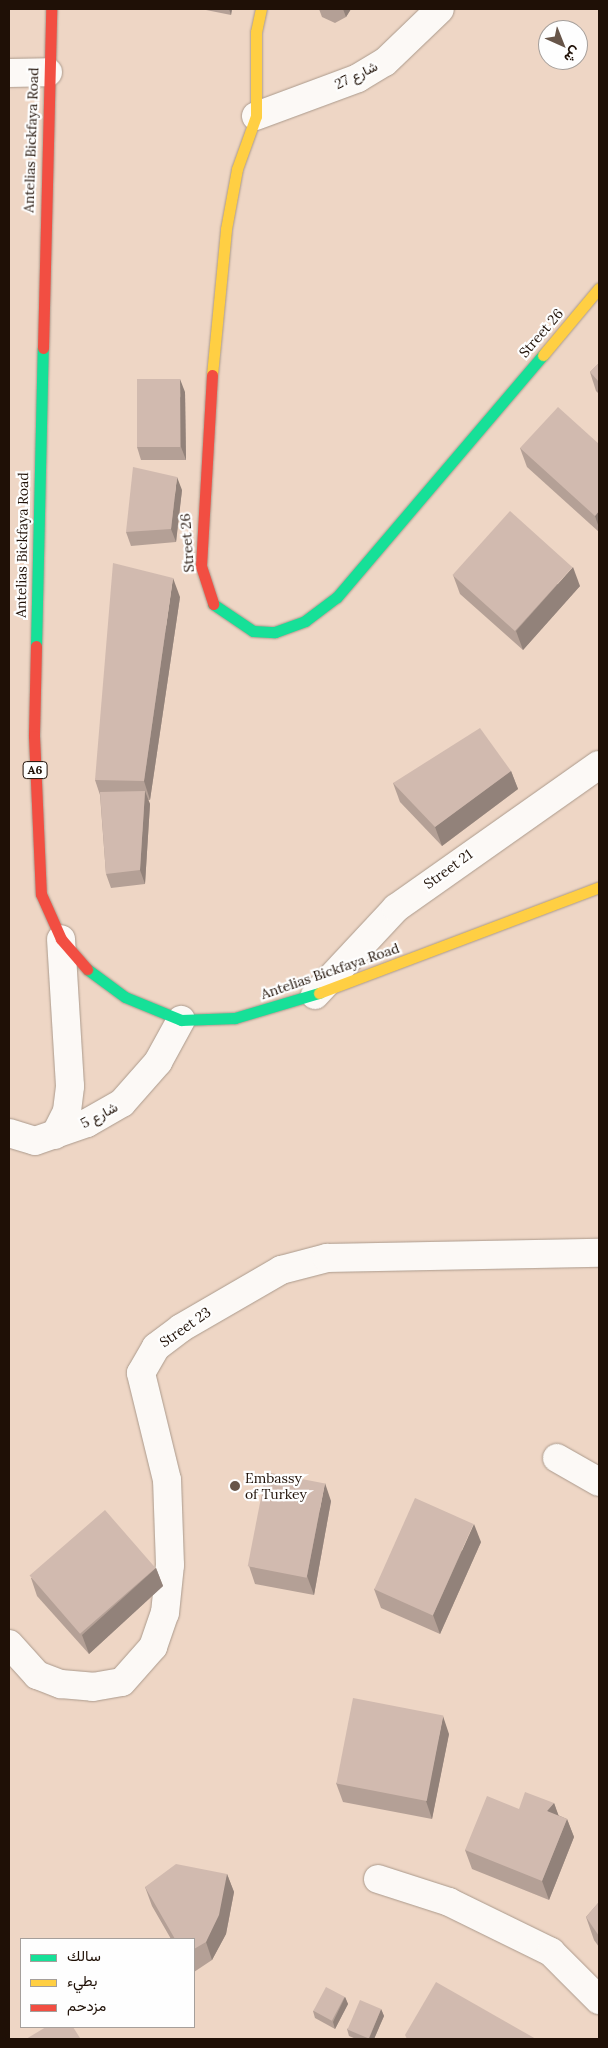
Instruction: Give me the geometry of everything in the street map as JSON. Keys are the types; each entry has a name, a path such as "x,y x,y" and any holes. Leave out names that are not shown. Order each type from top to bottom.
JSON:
{"main road":[{"name":"Antelias Bickfaya Road","path":"52,9 48,72 36,830 41,894 61,939 87,968 125,997 181,1020 235,1018 315,995 599,887"},
{"name":"Street 26","path":"261,9 256,32 256,116 237,169 226,229 199,524 201,566 212,604 235,622 253,631 275,632 306,620 337,597 599,288"}],"street":[{"name":"شارع 27","path":"256,116 364,74 385,62 440,9"},
{"path":"9,73 48,72"},
{"name":"Street 21","path":"315,995 396,908 599,764"},
{"path":"55,1135 67,1111 70,1086 61,939"},
{"name":"شارع 5","path":"9,1133 35,1141 55,1135 122,1102 158,1062 181,1020"},
{"name":"Street 23","path":"9,1644 37,1675 61,1684 92,1687 122,1682 153,1647 165,1613 170,1565 167,1480 141,1374 156,1347 181,1328 281,1270 327,1258 599,1253"},
{"path":"557,1458 599,1482"},
{"path":"378,1879 449,1902 551,1952 599,2000"}],"building":[{"path":"599,363 599,382 590,372"},
{"path":"137,379 180,379 180,447 137,447"},
{"path":"558,407 599,444 599,511 595,516 520,448"},
{"path":"133,467 177,477 171,529 126,532"},
{"path":"510,511 572,567 515,631 452,575"},
{"path":"113,563 173,578 144,781 95,780"},
{"path":"480,728 511,771 435,827 393,783"},
{"path":"145,791 140,870 106,874 100,792"},
{"path":"266,1472 325,1483 307,1578 248,1566"},
{"path":"415,1498 473,1524 433,1615 374,1589"},
{"path":"105,1510 156,1568 80,1634 30,1576"},
{"path":"353,1698 443,1716 427,1801 336,1783"},
{"path":"525,1792 554,1803 547,1811 567,1819 542,1881 465,1850 487,1796 519,1809"},
{"path":"176,1864 227,1874 219,1915 206,1942 195,1948 195,1938 174,1938 145,1887"},
{"path":"599,1902 599,1936 586,1917"},
{"path":"436,1982 536,2039 407,2039 405,2035"},
{"path":"326,1987 345,1997 332,2021 313,2011"},
{"path":"360,2000 381,2009 369,2038 347,2029"},
{"path":"44,2028 74,2028 80,2038 79,2039 26,2039"}],"traffic: fast":[{"path":"36,646 43,348"},
{"path":"213,604 253,631 275,632 305,621 337,597 543,355"},
{"path":"87,969 125,997 181,1020 235,1018 319,993"}],"traffic: slow":[{"path":"212,375 226,229 237,169 256,116 256,32 261,9"},
{"path":"543,355 599,288"},
{"path":"319,993 599,887"}],"traffic: jam":[{"path":"43,348 51,9"},
{"path":"212,375 201,566 213,604"},
{"path":"36,646 34,736 41,894 61,939 87,969"}],"place":[{"name":"Embassy of Turkey","path":"235,1486"}]}
